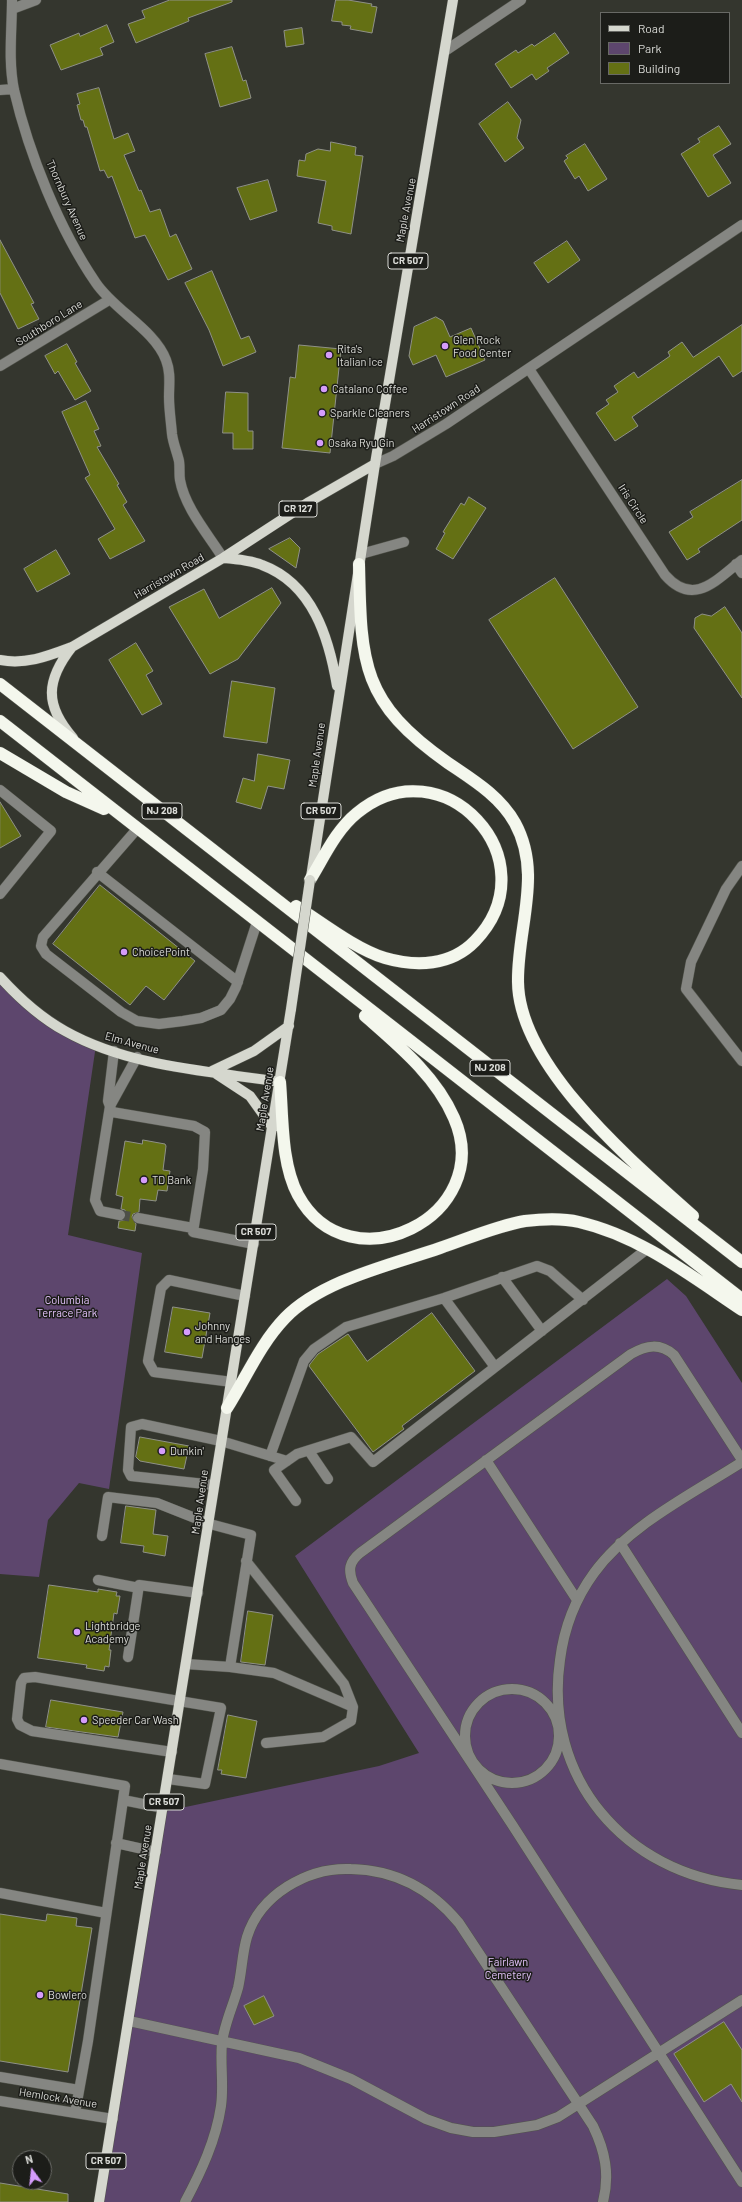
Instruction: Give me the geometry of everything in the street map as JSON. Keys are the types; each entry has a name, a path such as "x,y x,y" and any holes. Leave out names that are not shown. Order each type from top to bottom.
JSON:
{"highway":[{"path":"360,559 362,641 367,670 375,689 385,706 416,738 500,802 515,824 524,847 528,870 527,896 518,960 518,984 528,1025 538,1046 551,1067 592,1119 650,1177 742,1261"},
{"name":"NJ 208","path":"0,684 742,1261"},
{"name":"NJ 208","path":"0,721 742,1299"},
{"path":"0,753 66,792 122,817"},
{"path":"240,872 361,947 383,957 406,963 428,964 449,958 468,948 484,932 495,912 500,892 501,872 498,854 491,837 479,820 464,807 448,798 429,793 408,791 390,794 370,803 356,813 342,829 310,880"},
{"path":"260,925 392,1040 416,1064 443,1098 454,1117 460,1135 462,1156 457,1177 449,1195 438,1211 422,1224 402,1234 382,1238 361,1238 341,1233 322,1223 307,1209 298,1194 290,1175 286,1156 280,1082"},
{"path":"227,1408 253,1362 285,1319 303,1303 348,1280 497,1228 524,1221 551,1219 577,1221 604,1228 648,1249 742,1310"}],"main road":[{"name":"Maple Avenue","path":"99,2202 210,1524 221,1441 273,1128 338,695 375,464 445,51 452,0"},
{"name":"Harristown Road","path":"0,660 27,662 47,657 72,647 223,558 309,502 375,464"},
{"path":"223,558 262,565 279,573 309,602 326,637 332,658 338,695"},
{"path":"72,647 54,674 51,690 54,705 60,720 85,750"},
{"name":"Elm Avenue","path":"0,977 36,1012 65,1031 96,1045 137,1058 280,1082"},
{"path":"211,1071 254,1051 289,1026"},
{"path":"211,1071 250,1096 273,1128"}],"street":[{"path":"12,4 36,0"},
{"path":"445,51 521,0"},
{"name":"Thornbury Avenue","path":"12,4 10,57 14,89 34,155 55,209 74,248 96,283 109,300 158,346 166,360 170,377 169,398 172,437 179,461 180,480 188,502 223,558"},
{"path":"0,90 14,89"},
{"name":"Harristown Road","path":"375,464 418,442 742,225"},
{"name":"Southboro Lane","path":"0,366 109,300"},
{"name":"Iris Circle","path":"529,369 661,570 675,586 686,590 699,589 716,581 740,565"},
{"path":"360,559 404,542"},
{"path":"0,790 51,831 0,894"},
{"path":"137,829 97,872 43,937 42,946 46,954 52,959 122,1012 137,1021 159,1024 201,1018 221,1010 230,999 260,925"},
{"path":"742,866 726,889 691,962 686,989 742,1061"},
{"path":"97,872 238,982"},
{"path":"114,1051 108,1100 112,1112 194,1126 205,1132 203,1169 193,1232 254,1244"},
{"path":"120,1215 100,1211 95,1200 110,1106 137,1058"},
{"path":"138,1218 194,1228"},
{"path":"296,1500 274,1470 297,1454 350,1437 373,1462 648,1249"},
{"path":"270,1456 304,1361 314,1349 346,1327 444,1298 537,1266 550,1271 583,1300"},
{"path":"502,1278 542,1331"},
{"path":"232,1382 154,1372 148,1361 161,1288 169,1280 245,1296"},
{"path":"444,1298 495,1367"},
{"path":"742,1884 721,1883 692,1875 666,1865 643,1851 621,1834 603,1817 587,1795 566,1750 560,1726 554,1712 544,1701 531,1692 515,1689 498,1691 483,1699 472,1711 466,1725 464,1738 472,1765 486,1776 500,1782 513,1784 527,1782 539,1776 548,1768 556,1755 560,1742 560,1726 557,1677 564,1636 577,1600 594,1573 620,1543 640,1528 742,1461 674,1354 659,1346 649,1346 631,1354 360,1552 352,1559 349,1567 353,1583 742,2182"},
{"path":"214,1485 131,1476 128,1470 131,1427 142,1424 221,1441 287,1461"},
{"path":"310,1450 328,1479"},
{"path":"486,1460 577,1600"},
{"path":"102,1536 108,1497 157,1503 210,1524 250,1534 230,1667"},
{"path":"620,1543 742,1732"},
{"path":"246,1561 344,1684 353,1707 351,1721 323,1737 266,1743"},
{"path":"98,1580 139,1588"},
{"path":"128,1657 139,1585 198,1593"},
{"path":"186,1664 230,1667 274,1673 353,1707"},
{"path":"168,1779 205,1784 221,1708 35,1677 24,1678 21,1683 18,1719 20,1725 32,1731 172,1752"},
{"path":"0,1764 125,1786 75,2113"},
{"path":"122,1800 163,1808"},
{"path":"116,1843 156,1852"},
{"path":"185,2202 199,2177 216,2129 221,2106 222,2042 240,1981 247,1938 254,1921 266,1905 282,1891 300,1879 322,1872 345,1868 369,1869 392,1874 414,1884 432,1895 447,1908 460,1923 593,2126 605,2157 607,2173 603,2202"},
{"path":"0,1893 106,1913"},
{"path":"129,2021 299,2058 356,2082 426,2119 451,2128 473,2132 517,2130 537,2125 558,2117 742,2000"},
{"path":"0,2076 79,2090"},
{"name":"Hemlock Avenue","path":"0,2101 113,2119"}],"green space":[{"name":"Columbia Terrace Park","path":"0,977 15,993 96,1045 68,1235 142,1253 109,1489 79,1483 48,1520 39,1577 0,1574"},
{"name":"Fairlawn Cemetery","path":"667,1279 686,1296 742,1383 742,2202 99,2202 162,1812 379,1766 419,1753 295,1556"}],"building":[{"path":"170,0 232,0 232,2 188,18 189,21 136,43 128,24 145,18 142,11"},
{"path":"336,0 348,0 372,4 371,6 377,7 372,33 350,29 351,26 342,25 342,22 332,21"},
{"path":"107,25 114,42 100,48 103,55 61,70 50,45 79,33 80,36"},
{"path":"302,28 304,44 286,47 284,31"},
{"path":"555,33 569,53 547,68 549,71 536,80 532,74 511,88 495,64 516,50 518,53 532,44 534,46"},
{"path":"232,47 243,81 246,80 251,98 220,107 205,54"},
{"path":"99,88 114,139 128,133 135,151 124,155 139,191 141,190 150,212 160,209 170,237 176,234 192,269 168,280 145,235 135,238 112,176 108,178 104,170 100,171 87,127 85,127 83,120 81,120 77,105 80,104 77,94"},
{"path":"508,102 521,120 517,138 524,148 505,162 479,124"},
{"path":"719,126 731,144 713,155 731,183 708,197 681,154 700,142 698,139"},
{"path":"331,142 356,147 355,155 363,156 351,234 332,230 332,226 318,223 326,181 297,176 299,160 305,161 306,154 318,149 330,151"},
{"path":"585,144 607,179 588,191 579,176 575,179 564,161 568,158 566,156"},
{"path":"268,180 277,211 250,220 237,188"},
{"path":"0,240 34,303 31,304 39,319 18,329 0,293"},
{"path":"567,241 580,260 548,283 534,263"},
{"path":"212,271 241,339 249,336 256,352 223,366 209,330 185,283"},
{"name":"Glen Rock Food Center","path":"436,317 443,321 450,337 471,328 485,360 446,377 436,355 413,365 409,356 414,327"},
{"path":"742,325 742,371 733,377 719,356 632,417 638,426 615,441 596,413 609,404 606,400 618,392 614,386 634,372 638,378 670,356 668,352 682,342 693,357"},
{"path":"67,344 77,362 75,363 91,391 75,400 58,371 55,374 45,356"},
{"path":"299,345 341,349 330,453 282,448 290,377 295,378"},
{"path":"226,392 248,393 248,431 253,431 253,449 233,449 233,433 223,433"},
{"path":"86,401 99,429 94,431 101,446 97,447 119,484 117,485 127,502 123,505 145,541 110,559 98,539 115,529 85,478 90,475 62,412"},
{"path":"742,480 742,520 698,549 700,552 687,560 669,532 693,517 690,512"},
{"path":"469,497 486,508 453,559 436,549 445,533 443,532 461,503 464,505"},
{"path":"290,538 300,548 296,568 269,549"},
{"path":"56,550 70,574 37,592 24,569"},
{"path":"555,578 638,707 573,749 489,620"},
{"path":"272,588 281,603 238,659 210,674 169,607 204,589 219,618"},
{"path":"725,607 742,633 742,698 694,628 695,618 702,614 711,616"},
{"path":"136,643 153,671 146,675 162,704 142,715 109,660"},
{"path":"232,681 275,688 267,743 224,737"},
{"path":"258,754 290,760 284,789 268,786 261,809 236,802 243,778 254,781"},
{"path":"0,802 21,836 0,848"},
{"name":"ChoicePoint","path":"100,885 195,961 164,1000 146,986 130,1005 53,944"},
{"name":"TD Bank","path":"143,1140 165,1144 166,1146 163,1170 170,1171 167,1191 158,1190 156,1201 140,1199 139,1212 133,1214 132,1217 136,1224 135,1231 118,1228 119,1221 125,1220 126,1216 125,1210 121,1209 123,1197 116,1195 125,1141 142,1144"},
{"name":"Johnny and Hanges","path":"173,1307 210,1313 202,1358 165,1352"},
{"path":"432,1313 475,1371 402,1426 404,1429 373,1452 309,1366 318,1354 348,1334 367,1361"},
{"name":"Dunkin'","path":"140,1437 189,1446 184,1469 140,1461 136,1457"},
{"path":"126,1506 156,1510 153,1534 168,1536 165,1556 143,1552 144,1546 121,1543"},
{"name":"Lightbridge Academy","path":"49,1585 98,1592 98,1589 117,1592 116,1596 120,1596 117,1614 114,1613 109,1650 111,1650 109,1667 105,1666 104,1671 86,1668 87,1665 38,1658"},
{"path":"248,1611 273,1615 265,1665 241,1662"},
{"name":"Speeder Car Wash","path":"51,1700 123,1712 118,1737 46,1727"},
{"path":"228,1715 257,1721 246,1778 221,1774 222,1770 218,1770"},
{"name":"Bowlero","path":"0,1914 46,1921 47,1914 77,1918 76,1926 92,1928 68,2072 0,2061"},
{"path":"264,1996 274,2016 254,2025 244,2006"},
{"path":"724,2022 742,2050 742,2102 731,2084 704,2102 674,2054"},
{"path":"0,2183 12,2185 12,2190 43,2190 68,2194 68,2202 0,2202"}],"tunnel":[{"path":"120,1215 138,1218"}],"place":[{"name":"Glen Rock Food Center","path":"445,346"},
{"name":"Rita's Italian Ice","path":"329,355"},
{"name":"Catalano Coffee","path":"324,389"},
{"name":"Sparkle Cleaners","path":"322,413"},
{"name":"Osaka Ryu Gin","path":"320,443"},
{"name":"ChoicePoint","path":"124,952"},
{"name":"TD Bank","path":"144,1180"},
{"name":"Johnny and Hanges","path":"187,1332"},
{"name":"Dunkin'","path":"162,1451"},
{"name":"Lightbridge Academy","path":"77,1632"},
{"name":"Speeder Car Wash","path":"84,1720"},
{"name":"Bowlero","path":"40,1995"}]}
